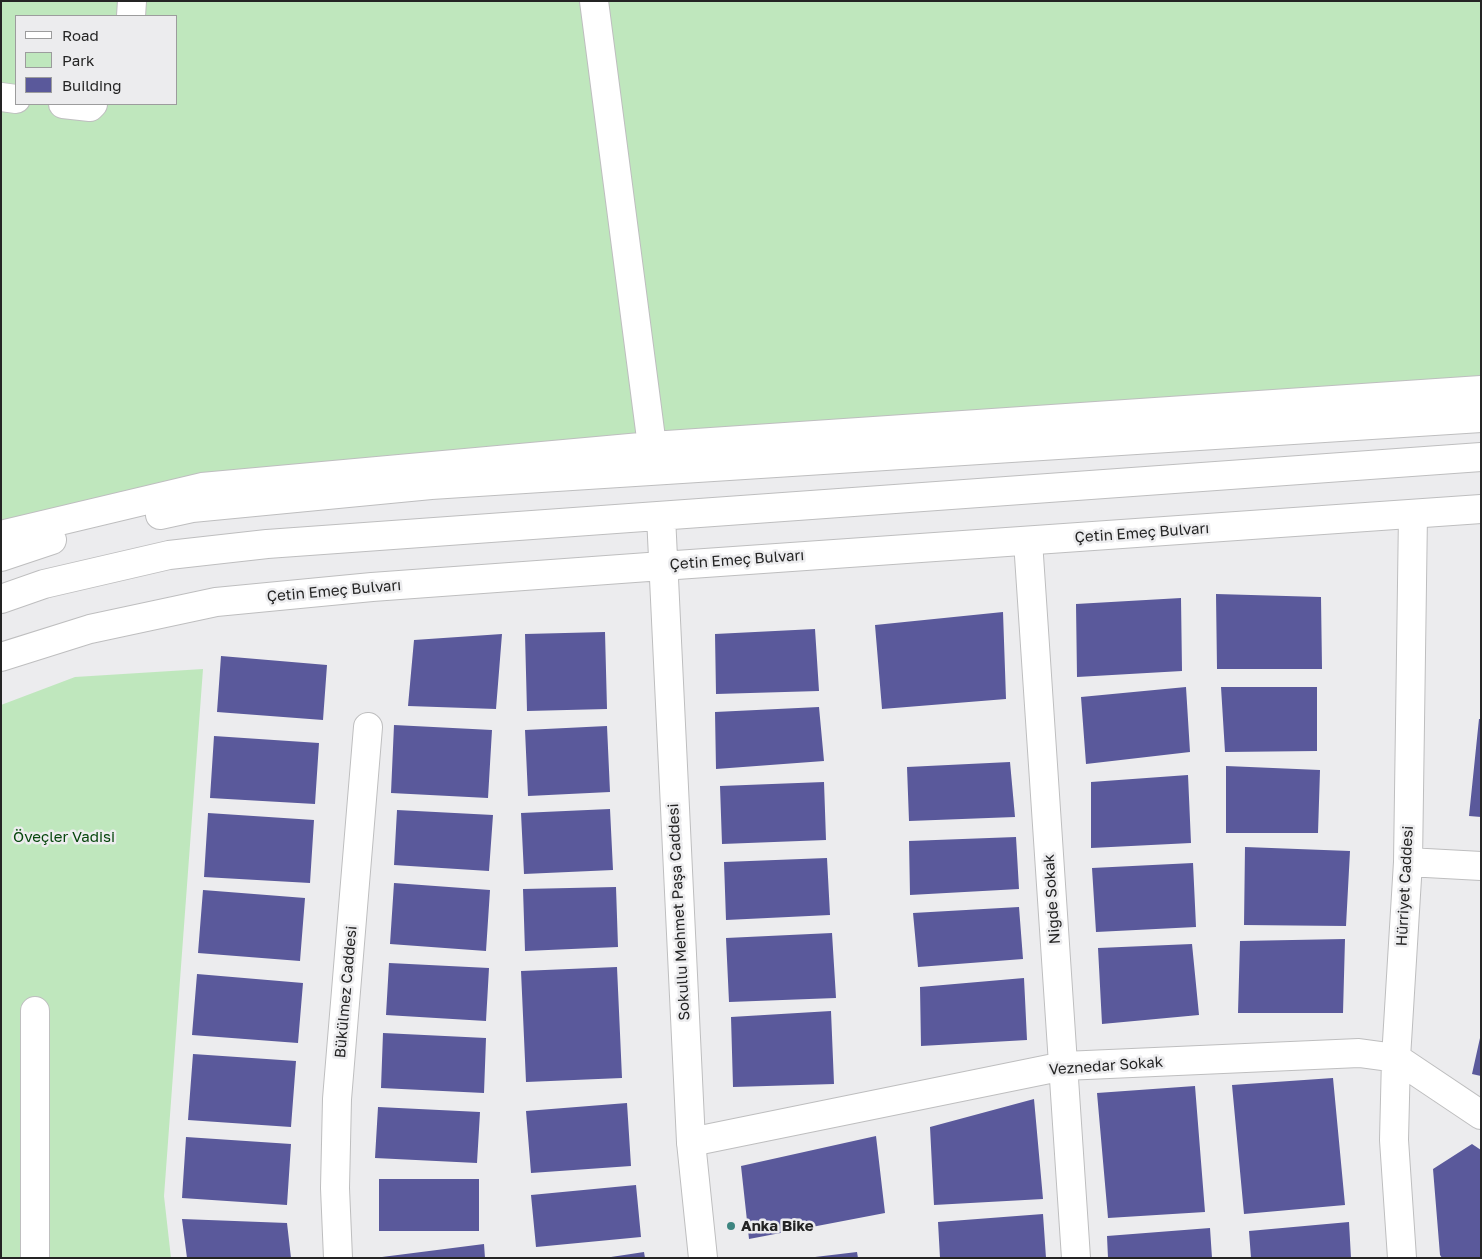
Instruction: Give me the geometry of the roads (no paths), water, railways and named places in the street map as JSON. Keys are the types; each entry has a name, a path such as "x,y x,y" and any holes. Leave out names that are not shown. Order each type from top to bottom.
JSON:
{"main road":[{"path":"131,15 132,1"},
{"path":"594,1 652,446"},
{"path":"1,97 15,98"},
{"path":"72,105 90,107 92,105"},
{"path":"1,535 202,487 652,446 1481,390"},
{"path":"1,557 44,542 192,508 430,485 1481,418"},
{"path":"1,599 44,584 170,555 267,544 1481,457"},
{"name":"Çetin Emeç Bulvarı","path":"1,657 90,629 216,602 372,587 1481,509"},
{"name":"Hürriyet Caddesi","path":"1402,1258 1394,1140 1396,1058 1408,862 1413,514"},
{"name":"Sokullu Mehmet Paşa Caddesi","path":"661,516 691,1142 703,1258"},
{"name":"Niğde Sokak","path":"1028,541 1076,1258"},
{"name":"Bükülmez Caddesi","path":"338,1258 335,1188 337,1100 368,726"},
{"path":"1408,862 1481,866"},
{"path":"35,1011 35,1258"},
{"name":"Veznedar Sokak","path":"691,1142 1064,1066 1359,1053 1396,1058 1481,1115"}],"place":[{"name":"Anka Bike","path":"731,1226"}],"park label":[{"name":"Öveçler Vadisi","path":"64,837"}]}
